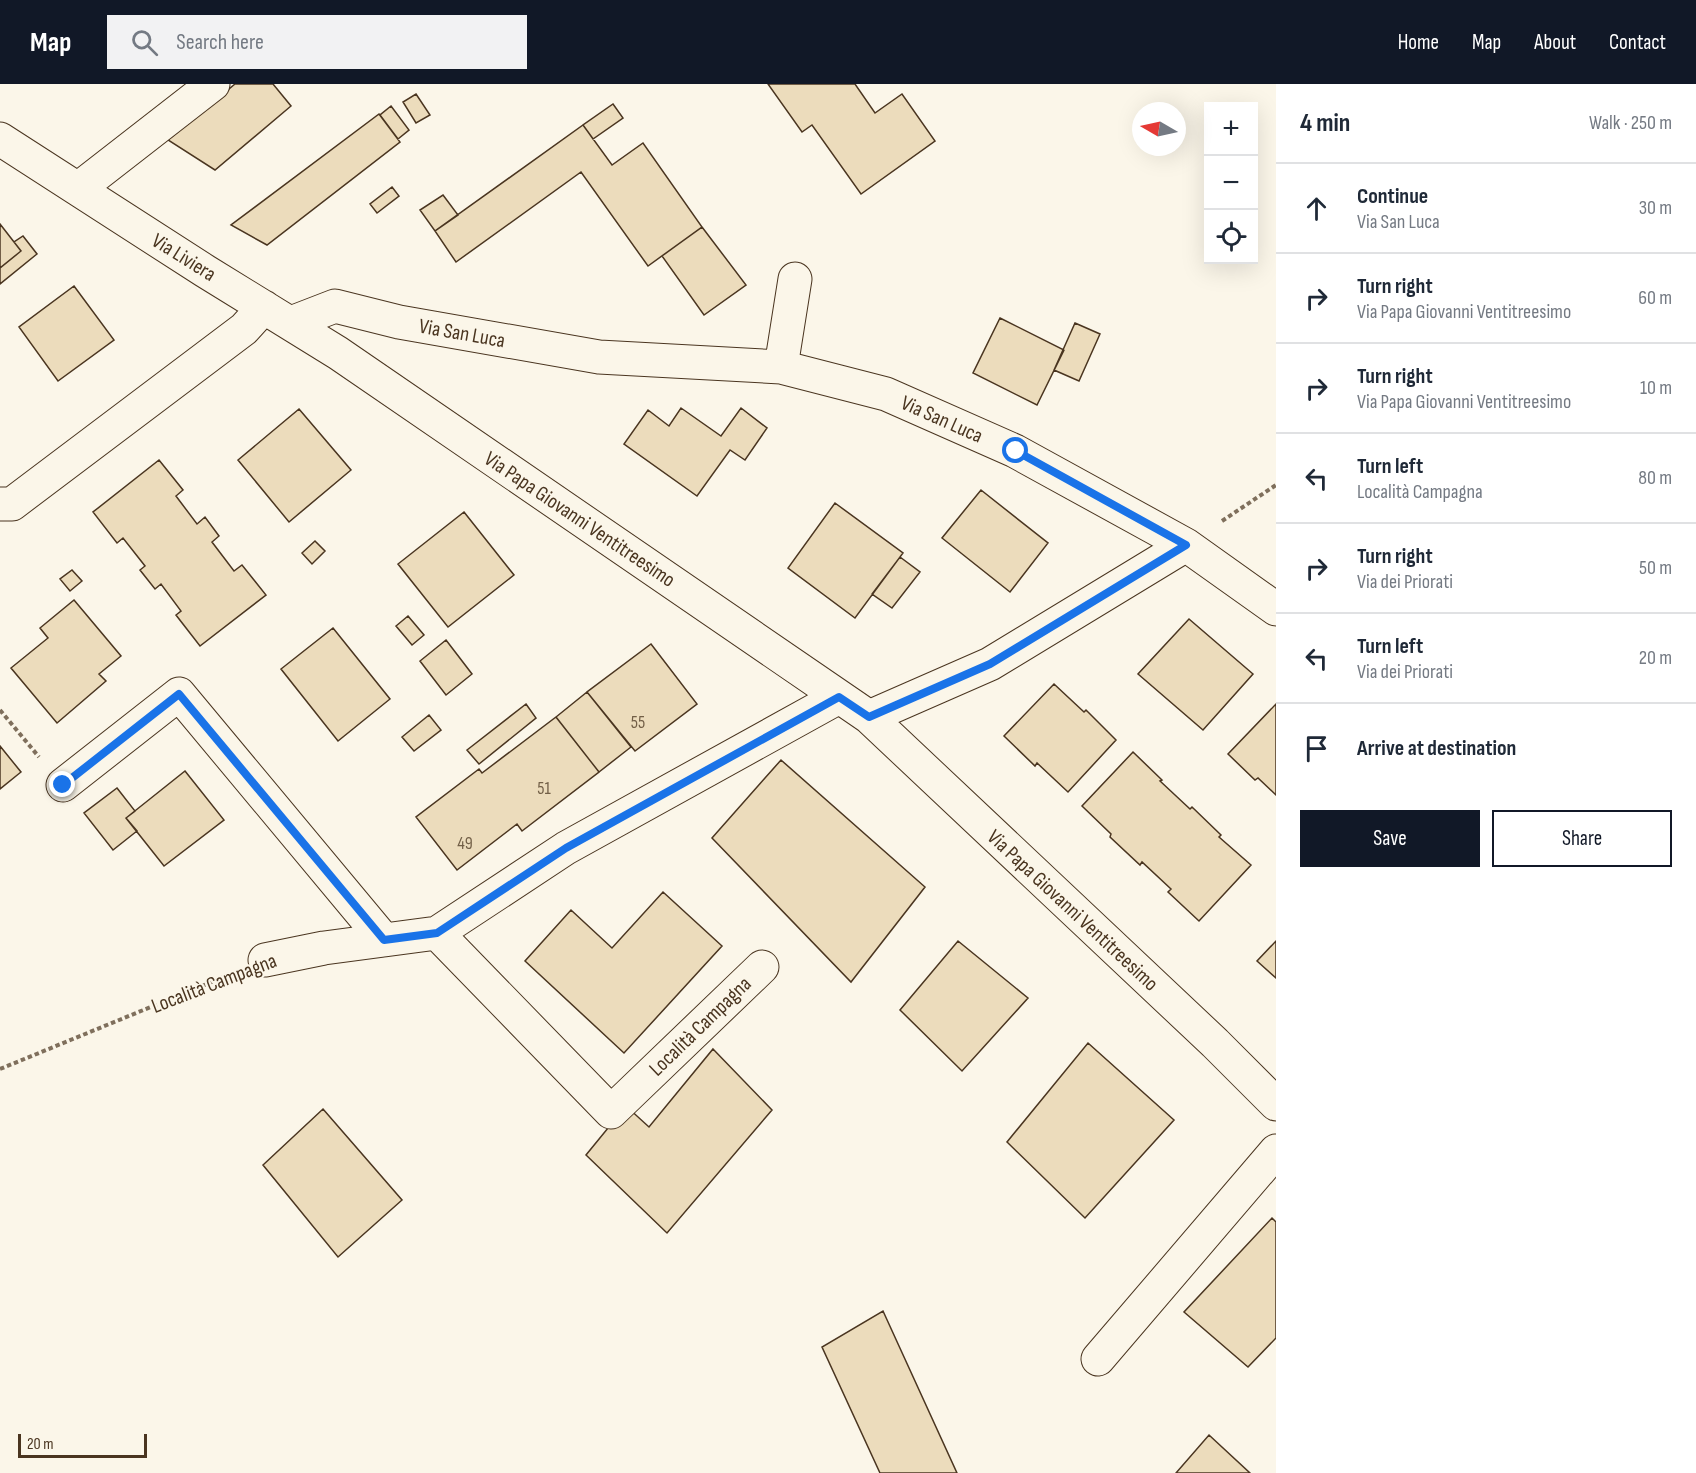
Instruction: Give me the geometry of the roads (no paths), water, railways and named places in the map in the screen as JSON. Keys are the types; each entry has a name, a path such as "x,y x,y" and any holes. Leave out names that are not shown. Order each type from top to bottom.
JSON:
{"street":[{"path":"78,189 213,84"},
{"name":"Via Liviera","path":"0,139 205,272 277,315"},
{"path":"781,367 795,279"},
{"name":"Via San Luca","path":"277,315 335,306 399,322 599,357 781,367 886,394 1016,451 1186,545 1276,609"},
{"path":"0,504 12,504 244,329 277,315"},
{"name":"Via Papa Giovanni Ventitreesimo","path":"277,315 367,373 869,717 1215,1043 1276,1104"},
{"path":"869,717 990,664 1186,545"},
{"path":"63,785 179,694 384,940"},
{"name":"Località Campagna","path":"265,960 324,948 437,933 566,848 839,697"},
{"name":"Località Campagna","path":"437,933 611,1112 762,967"},
{"path":"1098,1359 1276,1151"}]}
